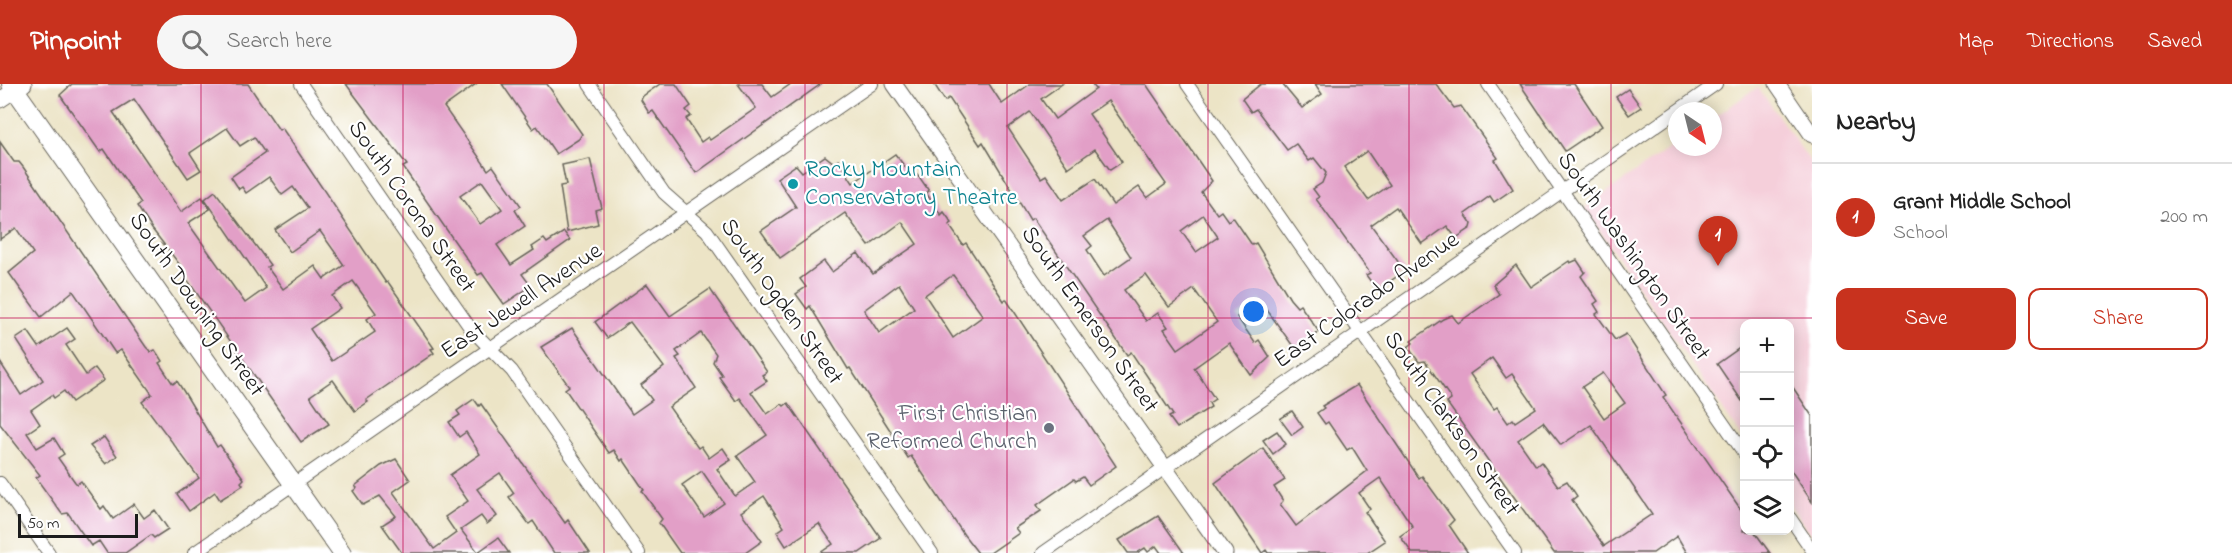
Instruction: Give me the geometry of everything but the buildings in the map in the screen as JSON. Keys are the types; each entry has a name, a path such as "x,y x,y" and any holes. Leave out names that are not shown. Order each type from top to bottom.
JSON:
{"main road":[{"name":"South Downing Street","path":"17,86 342,553"}],"street":[{"name":"South Corona Street","path":"301,84 471,329 512,371 639,553"},
{"name":"South Ogden Street","path":"588,84 664,193 707,231 932,553"},
{"name":"East Jewell Avenue","path":"194,553 872,84"},
{"name":"South Emerson Street","path":"894,84 1225,553"},
{"name":"South Clarkson Street","path":"1187,84 1515,553"},
{"name":"South Washington Street","path":"1488,84 1740,447"},
{"name":"East Colorado Avenue","path":"1043,553 1716,84"},
{"path":"1777,84 1812,135"},
{"path":"0,100 17,86"},
{"path":"0,483 49,553"},
{"path":"1794,524 1812,550"}],"shaded area":[{"path":"1758,87 1812,164 1812,537 1794,511 1794,319 1740,319 1740,434 1584,208 1668,149 1668,156 1722,156 1722,112"}],"place":[{"name":"Rocky Mountain Conservatory Theatre","path":"793,184"},
{"name":"Grant Middle School","path":"1718,266"},
{"name":"First Christian Reformed Church","path":"1049,428"}]}
